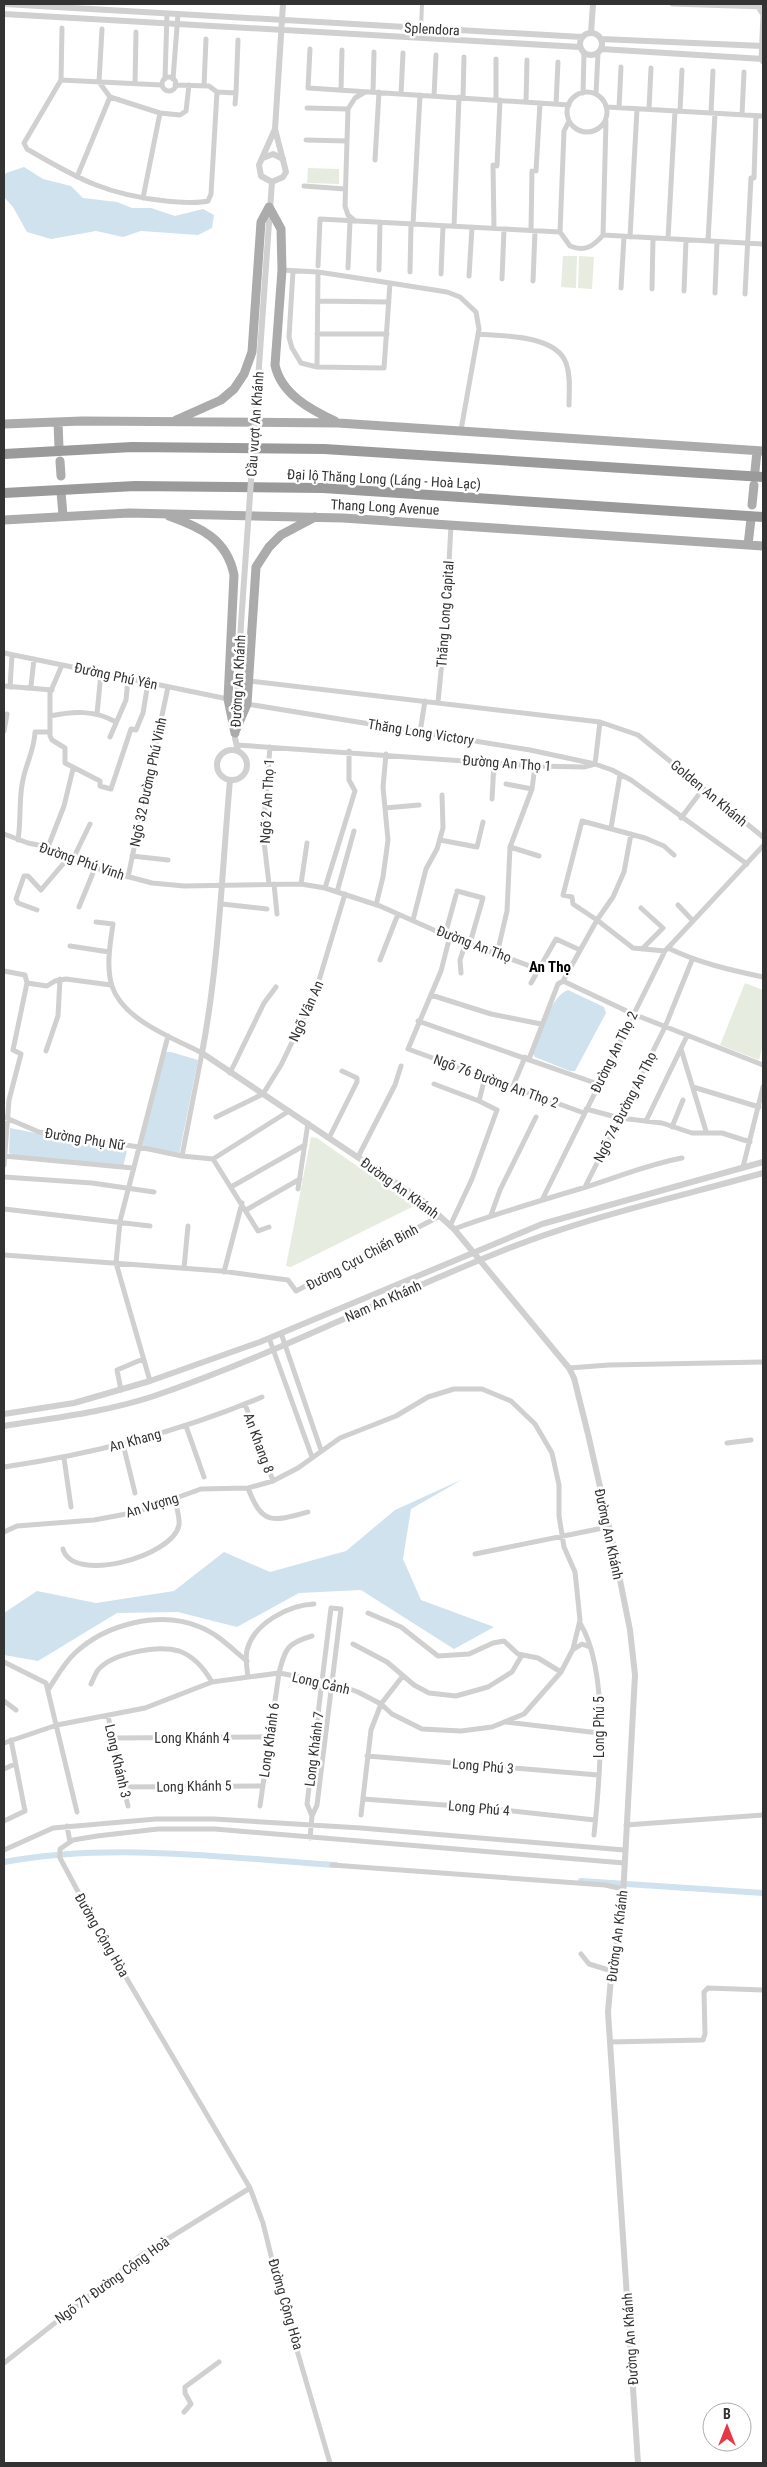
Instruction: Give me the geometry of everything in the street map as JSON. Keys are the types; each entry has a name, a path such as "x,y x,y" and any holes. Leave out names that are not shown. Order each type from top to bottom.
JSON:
{"highway":[{"name":"Đại lộ Thăng Long (Láng - Hoà Lạc)","path":"4,454 132,447 324,449 759,474"},
{"name":"Đại lộ Thăng Long (Láng - Hoà Lạc)","path":"4,493 135,486 323,488 763,517"}],"main road":[{"path":"269,207 281,229 282,270 275,365 277,374 291,393 311,410 338,423"},
{"path":"171,422 220,400 234,388 244,374 252,352 261,222 269,207"},
{"path":"58,422 59,448"},
{"path":"4,424 58,422 338,423 461,430 760,451 759,474"},
{"path":"60,461 61,476"},
{"path":"752,505 754,485"},
{"path":"62,492 63,515"},
{"path":"162,514 200,528 212,536 221,545 233,567 234,592 228,699 235,735"},
{"name":"Thang Long Avenue","path":"4,520 63,515 162,514 316,517 763,546"},
{"path":"235,735 247,704 256,567 269,547 281,535 316,517"},
{"path":"748,545 751,519"}],"street":[{"name":"Splendora","path":"4,4 582,37"},
{"path":"275,129 286,166 283,177 272,182 261,176 259,164 275,129 283,4"},
{"path":"421,28 422,4"},
{"path":"591,33 593,4"},
{"path":"582,50 592,55 599,51 763,60 763,15 759,6 672,4"},
{"name":"Splendora","path":"4,14 582,50"},
{"path":"62,28 61,80 24,143 27,149 77,177 108,191 177,202 205,202 210,199 216,92 214,88 189,85 175,86 168,91 163,82 168,14"},
{"path":"175,86 173,79 178,14"},
{"path":"102,29 99,82 110,97 160,113 176,116 184,114 188,103 189,85"},
{"path":"135,84 136,32"},
{"path":"582,93 582,37 591,33"},
{"path":"591,33 601,39 762,46"},
{"path":"204,86 206,39"},
{"path":"596,94 601,39"},
{"path":"235,104 238,40"},
{"path":"310,49 308,88 569,105"},
{"path":"341,90 342,50"},
{"path":"374,52 376,92 375,160"},
{"path":"401,94 403,53"},
{"path":"434,96 436,55"},
{"path":"454,226 464,57"},
{"path":"494,228 498,100 496,59"},
{"path":"526,102 527,60"},
{"path":"556,104 558,62"},
{"path":"619,108 621,67"},
{"path":"649,109 651,68"},
{"path":"668,239 677,111 682,70"},
{"path":"708,241 713,71"},
{"path":"742,115 744,72"},
{"path":"61,80 135,84 163,82 173,79"},
{"path":"216,92 236,93"},
{"path":"348,268 353,221 348,215 345,206 348,109 355,98 365,92"},
{"path":"582,93 596,94 605,102 607,107 603,235 590,247 576,249 564,242 560,232 564,131 569,121 569,105 574,97 582,93"},
{"path":"410,272 420,95"},
{"path":"77,177 110,97"},
{"path":"533,281 534,171 540,103"},
{"path":"607,107 763,116"},
{"path":"307,108 348,109"},
{"path":"621,288 637,109"},
{"path":"143,198 160,113"},
{"path":"745,294 756,116"},
{"path":"569,121 578,130 591,132 602,126 606,121"},
{"path":"306,140 347,141"},
{"path":"262,159 273,154 284,160"},
{"name":"Cầu vượt An Khánh","path":"241,624 272,182"},
{"path":"304,186 345,189"},
{"path":"317,367 320,219 560,232"},
{"path":"378,270 380,222"},
{"path":"441,274 443,226"},
{"path":"469,276 472,227"},
{"path":"502,279 504,229"},
{"path":"603,235 763,244"},
{"path":"652,289 653,238"},
{"path":"684,292 686,240"},
{"path":"715,292 717,242"},
{"path":"282,270 318,269 447,292 460,297 476,312 479,320 461,430"},
{"path":"293,271 289,329 292,348 302,363 317,367 384,368 390,283"},
{"path":"318,301 388,302"},
{"path":"317,334 387,334"},
{"path":"478,334 538,341 555,348 566,362 570,382 568,405"},
{"name":"Thăng Long Capital","path":"438,702 451,525"},
{"name":"Đường An Khánh","path":"237,748 235,735 241,624"},
{"name":"Đường Phú Yên","path":"4,653 228,699"},
{"path":"12,655 7,687 52,690"},
{"path":"28,688 31,686 34,659"},
{"path":"62,665 52,690 49,732 52,740 65,748 64,762 72,769 100,781 100,786 111,788 131,729 136,730 141,720 148,683"},
{"path":"97,714 101,673"},
{"path":"110,737 126,700 128,679"},
{"path":"249,682 438,702 600,722 595,764 620,775 747,864"},
{"name":"Ngõ 32 Đường Phú Vinh","path":"128,877 168,687"},
{"path":"420,732 425,701"},
{"name":"Thăng Long Victory","path":"247,704 530,750 595,764"},
{"path":"50,716 82,712 105,715 116,722"},
{"path":"4,730 7,714"},
{"name":"Golden An Khánh","path":"600,722 638,735 763,838"},
{"path":"18,840 21,822 22,785 26,766 35,748 36,732 49,732"},
{"name":"Đường An Khánh","path":"228,750 235,735"},
{"name":"Đường An Thọ 1","path":"237,748 270,747 348,751 535,766 584,767 595,764"},
{"name":"Ngõ 2 An Thọ 1","path":"270,747 263,832 277,914"},
{"path":"237,748 246,760 246,769 238,778 230,780 218,773 216,764 220,754 237,748"},
{"path":"325,888 355,791 348,780 348,751"},
{"path":"376,905 383,877 388,840 383,787 386,754"},
{"path":"492,799 494,763"},
{"path":"497,954 507,911 510,847 532,788 535,766"},
{"path":"48,847 64,806 72,769"},
{"path":"611,828 620,775"},
{"path":"182,1156 210,1010 222,904 230,780"},
{"path":"506,784 532,788"},
{"path":"682,818 703,789"},
{"path":"413,920 426,869 440,840 442,795"},
{"path":"385,808 419,805"},
{"path":"674,855 658,843 582,821 564,886 564,895 572,897 572,904 634,948 666,949 692,960 723,969 763,977"},
{"path":"440,840 477,847 483,822"},
{"path":"37,910 18,904 16,899 24,876 28,876 41,890 71,858 90,824"},
{"path":"337,892 354,831"},
{"name":"Đường Phú Vinh","path":"4,834 18,840 48,847 95,868 152,883 222,886"},
{"path":"514,1086 558,984 563,981 597,920 613,897 624,872 631,834"},
{"path":"301,884 307,843"},
{"name":"Đường An Thọ 2","path":"543,1198 666,949 763,846"},
{"path":"510,847 539,856"},
{"path":"132,856 168,860"},
{"path":"79,907 95,868"},
{"name":"Đường An Thọ","path":"222,886 301,884 325,888 376,905 538,969"},
{"path":"461,973 460,960 483,898 457,893 441,971 418,1021 598,1084"},
{"name":"Ngõ Vân An","path":"263,1094 280,1065 314,997 345,894"},
{"path":"222,904 267,909"},
{"path":"678,905 693,921"},
{"path":"641,908 663,928 642,949"},
{"path":"380,960 398,914"},
{"path":"96,922 113,924 109,952 111,985 118,999 135,1015 168,1036 202,1053"},
{"path":"531,983 556,939 580,950"},
{"path":"70,946 109,952"},
{"name":"Ngõ 74 Đường An Thọ","path":"585,1187 665,1027 692,960"},
{"path":"4,1165 5,1117 21,1054 13,1050 27,983 25,974 5,974"},
{"path":"27,983 47,986 60,979 111,985"},
{"path":"46,1051 58,1016 60,979"},
{"path":"563,981 633,1014 763,1065"},
{"path":"230,1073 264,1003 276,987"},
{"path":"431,996 491,1014 541,1024"},
{"name":"Ngõ 76 Đường An Thọ 2","path":"418,1021 408,1049 585,1111 646,1121 692,1133 706,1131 722,1133 750,1142"},
{"path":"150,1381 116,1263 120,1221 168,1036"},
{"path":"646,1121 687,1036"},
{"path":"681,1048 706,1131"},
{"name":"Đường An Khánh","path":"202,1053 423,1201 452,1228 569,1368 574,1378 588,1434 630,1630 635,1676 624,1850 622,1915 608,2003 638,2463"},
{"path":"358,1157 395,1085 401,1066"},
{"path":"329,1138 357,1082 357,1078 342,1071"},
{"path":"479,1101 485,1077"},
{"path":"434,1084 497,1110 452,1228"},
{"path":"693,1087 759,1107"},
{"path":"743,1178 743,1168 763,1088"},
{"path":"216,1117 263,1094"},
{"path":"672,1127 683,1100"},
{"path":"268,1227 258,1231 213,1159 289,1111"},
{"name":"Đường Phụ Nữ","path":"5,1117 39,1132 139,1147 182,1156 213,1159"},
{"path":"491,1215 500,1190 536,1117"},
{"path":"298,1189 308,1123"},
{"path":"231,1187 305,1144"},
{"path":"4,1156 133,1168"},
{"path":"452,1228 543,1198 585,1187 662,1162 682,1158"},
{"name":"Nam An Khánh","path":"4,1414 74,1403 150,1381 269,1338 472,1252 556,1220 763,1162"},
{"name":"Nam An Khánh","path":"4,1426 80,1414 153,1396 274,1349 478,1261 557,1230 763,1173"},
{"path":"4,1177 154,1192"},
{"path":"246,1210 300,1179"},
{"path":"4,1255 224,1272 242,1204"},
{"path":"4,1208 150,1226"},
{"name":"Đường Cựu Chiến Binh","path":"224,1272 288,1280 296,1291 440,1216"},
{"path":"184,1268 188,1226"},
{"path":"281,1333 321,1450"},
{"path":"269,1338 312,1457"},
{"path":"121,1390 118,1370 143,1359"},
{"path":"569,1368 609,1365 763,1362"},
{"name":"An Vượng","path":"4,1532 18,1526 94,1520 137,1512 201,1489 248,1488 273,1482 298,1468 340,1438 396,1416 428,1397 454,1389 482,1389 504,1396 535,1424 552,1453 559,1485 564,1547 575,1572 580,1621"},
{"name":"An Khang","path":"4,1467 64,1458 124,1444 186,1426 262,1397"},
{"name":"An Khang 8","path":"245,1404 273,1482"},
{"path":"186,1426 204,1477"},
{"path":"727,1443 751,1440"},
{"path":"124,1444 135,1493"},
{"path":"64,1458 71,1507"},
{"path":"248,1488 257,1510 262,1514 276,1519 308,1512"},
{"path":"63,1548 65,1555 70,1560 80,1563 117,1564 143,1555 168,1542 175,1534 178,1526 175,1498"},
{"path":"475,1554 608,1526"},
{"path":"248,1677 249,1644 265,1624 294,1607 314,1604"},
{"name":"Long Khánh 7","path":"310,1838 333,1683 341,1609 332,1608 307,1804 312,1816"},
{"path":"368,1613 401,1627 438,1656 469,1654 499,1641 504,1641 522,1655 538,1658 560,1672"},
{"path":"48,1690 74,1654 95,1638 114,1629 131,1624 177,1621 200,1627 218,1637 247,1661"},
{"name":"Long Phú 5","path":"580,1621 590,1647 601,1703 594,1834"},
{"name":"Long Cảnh","path":"4,1743 57,1725 145,1708 212,1682 279,1673 333,1683 358,1692 380,1704 392,1714 422,1729 461,1731 492,1727 524,1714 560,1672 574,1649 580,1621"},
{"name":"Long Khánh 6","path":"260,1806 279,1673 284,1654 295,1640 312,1636"},
{"path":"353,1644 387,1662 402,1677 429,1693 456,1696 488,1687 512,1672 522,1655"},
{"path":"574,1649 582,1644 590,1647"},
{"path":"91,1684 98,1670 117,1656 146,1650 179,1651 204,1667 212,1682"},
{"path":"4,1662 46,1683 77,1812"},
{"path":"361,1815 370,1730 380,1704 402,1677"},
{"path":"4,1701 16,1710"},
{"name":"Long Khánh 3","path":"108,1716 128,1806"},
{"path":"506,1722 599,1733"},
{"name":"Long Khánh 4","path":"114,1738 269,1737"},
{"path":"4,1821 18,1816 25,1811 11,1740"},
{"name":"Long Phú 3","path":"368,1756 598,1775"},
{"path":"4,1769 15,1764"},
{"name":"Long Khánh 5","path":"124,1787 263,1786"},
{"name":"Long Phú 4","path":"363,1799 485,1808 595,1820"},
{"path":"626,1825 763,1815"},
{"path":"4,1850 44,1832 67,1826 81,1827 156,1819 214,1819 624,1850"},
{"path":"67,1826 70,1842 158,1829 215,1829 624,1863"},
{"name":"Đường Cộng Hòa","path":"70,1842 60,1850 60,1858 104,1940 250,2188 263,2224 280,2292 330,2463"},
{"path":"332,1865 605,1885 623,1888"},
{"path":"582,1954 589,1964 612,1971"},
{"path":"610,2046 703,2040 705,2034 704,1992 708,1988 763,1990"},
{"name":"Ngõ 71 Đường Cộng Hoà","path":"4,2363 140,2256 250,2188"},
{"path":"184,2412 191,2404 185,2393 185,2387 220,2362"}],"shaded area":[{"path":"308,168 339,169 339,184 307,183"},
{"path":"563,256 577,256 576,288 561,287"},
{"path":"579,256 594,257 592,289 578,288"},
{"path":"745,983 763,990 763,1045 759,1060 720,1045"},
{"path":"311,1137 317,1138 414,1206 291,1267 286,1266"}],"water":[{"path":"24,167 43,179 71,186 83,198 117,202 132,208 151,208 175,216 203,209 214,215 212,228 198,235 141,231 123,237 96,231 51,239 27,232 13,207 4,197 4,177 6,173"},
{"path":"568,990 604,1007 606,1013 575,1071 570,1071 535,1057 533,1054 551,1008 556,1000"},
{"path":"164,1052 171,1052 198,1060 179,1155 142,1148 140,1142"},
{"path":"10,1128 127,1151 123,1167 15,1156 9,1153"},
{"path":"463,1479 411,1509 403,1559 421,1600 494,1627 454,1649 361,1590 299,1593 237,1627 178,1612 117,1613 38,1661 4,1655 4,1613 37,1591 96,1603 174,1591 224,1552 270,1572 346,1551 395,1510"}],"waterway":[{"path":"4,1862 45,1856 128,1852 170,1853 336,1865"},
{"path":"581,1881 763,1893"}],"district":[{"name":"An Thọ","path":"550,967"}]}
